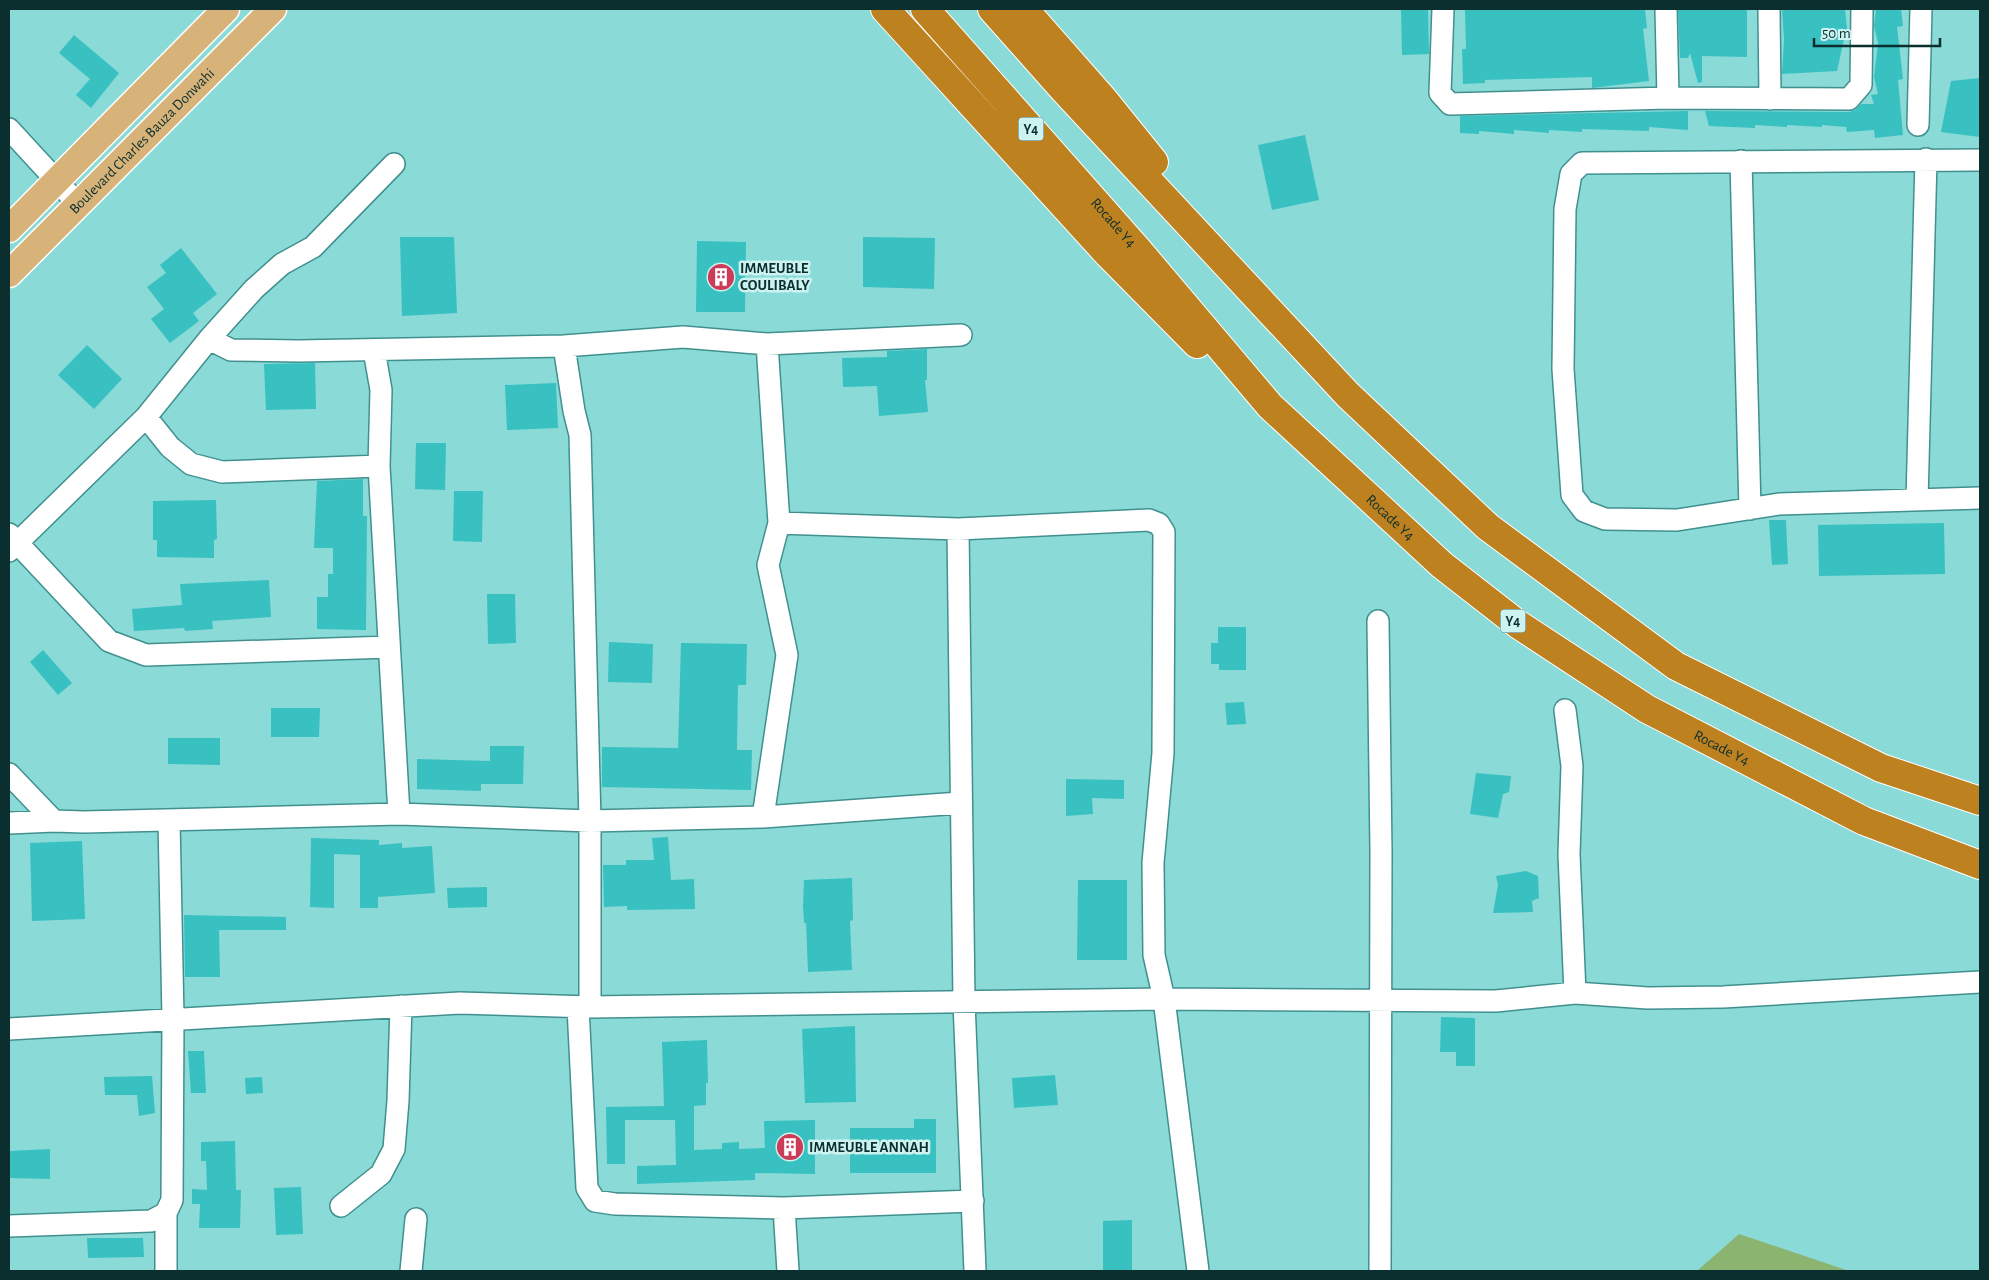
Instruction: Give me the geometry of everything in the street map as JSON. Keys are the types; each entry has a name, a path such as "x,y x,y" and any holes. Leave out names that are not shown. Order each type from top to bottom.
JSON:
{"highway":[{"path":"885,9 1108,254 1188,337 1270,406"},
{"name":"Rocade Y4","path":"925,9 1138,250 1270,406 1442,565 1519,625 1646,709 1864,821 1980,865"},
{"path":"992,9 1064,90 1348,395 1488,527 1676,666 1881,768 1980,801"},
{"path":"1024,9 1104,100 1279,320"}],"main road":[{"path":"9,229 226,9"},
{"name":"Boulevard Charles Bauza Donwahi","path":"9,274 273,9"}],"street":[{"path":"1443,9 1440,93 1450,104 1668,98 1849,99 1861,85 1862,9"},
{"path":"1666,9 1668,98"},
{"path":"1769,9 1770,99"},
{"path":"1918,125 1921,9"},
{"path":"9,129 78,204"},
{"path":"1917,500 1926,159"},
{"path":"1980,160 1582,163 1572,174 1565,210 1564,369 1572,495 1584,511 1605,519 1677,520 1779,504 1980,498"},
{"path":"1741,161 1750,509"},
{"path":"389,647 146,655 109,641 12,542 146,417 254,289 282,264 313,247 394,164"},
{"path":"210,339 231,350 374,350 564,346 683,338 767,344 961,335"},
{"path":"763,817 787,655 768,565 779,523 767,344"},
{"path":"564,346 574,411 580,435 590,821 584,1007 587,1188 595,1201 615,1204 784,1208 973,1201"},
{"path":"374,350 381,390 379,466 399,814"},
{"path":"146,417 170,447 191,464 222,472 379,466"},
{"path":"779,523 958,529 1150,520 1159,524 1164,532 1163,753 1153,873 1154,955 1164,1000 1198,1271"},
{"path":"958,529 964,1002 973,1201 974,1271"},
{"path":"1378,622 1381,1001 1380,1271"},
{"path":"1565,710 1572,766 1569,854 1575,993"},
{"path":"9,774 54,820"},
{"path":"9,823 54,820 84,822 399,814 590,821 763,817 960,803"},
{"path":"166,1271 166,1214 172,1200 173,1018 169,820"},
{"path":"9,1029 173,1018 460,1003 584,1007 1164,1000 1496,1001 1575,993 1648,998 1714,997 1980,982"},
{"path":"341,1206 381,1174 394,1149 398,1102 401,1006"},
{"path":"784,1208 788,1271"},
{"path":"9,1226 151,1221 166,1214"},
{"path":"411,1271 416,1218"}],"green space":[{"path":"1739,1234 1849,1271 1697,1271"}],"building":[{"path":"1401,9 1428,9 1429,54 1402,55"},
{"path":"1465,9 1645,9 1647,28 1643,29 1649,81 1592,88 1592,77 1485,80 1485,83 1463,84 1462,49 1466,49"},
{"path":"1678,9 1747,9 1747,57 1702,56 1702,82 1698,83 1690,53 1688,58 1680,58"},
{"path":"1782,9 1845,9 1848,38 1844,39 1837,71 1782,74 1784,40"},
{"path":"1876,9 1901,9 1903,26 1897,27 1903,79 1898,80 1903,135 1875,138 1874,130 1847,132 1846,127 1822,125 1822,127 1787,125 1787,127 1755,125 1755,128 1709,126 1705,111 1849,112 1855,110 1861,104 1874,104 1871,95 1878,94 1874,77 1878,43 1874,26"},
{"path":"74,35 119,73 91,108 76,95 90,79 59,53"},
{"path":"1980,78 1980,137 1941,132 1951,81"},
{"path":"1688,111 1688,130 1649,127 1649,131 1582,129 1582,132 1549,130 1549,133 1514,130 1514,134 1479,131 1479,134 1460,133 1460,116"},
{"path":"1305,135 1319,200 1272,210 1258,145"},
{"path":"400,237 454,237 457,313 402,316"},
{"path":"863,237 935,238 934,289 863,287"},
{"name":"IMMEUBLE COULIBALY","path":"697,241 746,242 745,312 696,312"},
{"path":"181,248 217,294 193,313 199,321 170,343 151,319 164,309 147,287 166,273 160,265"},
{"path":"87,345 122,379 94,409 58,375"},
{"path":"927,349 927,380 925,380 928,412 879,416 877,386 843,387 842,358 887,357 887,351"},
{"path":"315,363 316,409 266,410 264,364"},
{"path":"556,383 558,428 507,430 505,385"},
{"path":"416,443 446,443 445,490 415,489"},
{"path":"363,479 363,516 367,516 366,630 317,629 317,597 328,597 328,574 333,574 333,548 314,548 317,481"},
{"path":"454,491 483,491 482,542 453,541"},
{"path":"216,500 217,539 214,540 214,558 157,557 157,540 153,540 153,501"},
{"path":"1769,520 1786,520 1788,564 1772,565"},
{"path":"1944,523 1945,574 1819,576 1818,525"},
{"path":"269,580 271,617 212,621 213,629 185,631 184,628 134,631 132,609 182,605 180,584"},
{"path":"487,594 515,594 516,643 488,644"},
{"path":"1218,627 1246,627 1246,670 1219,670 1219,664 1211,664 1211,643 1218,643"},
{"path":"609,642 653,644 652,683 608,682"},
{"path":"681,643 747,644 746,685 738,685 737,750 752,750 751,790 602,787 602,747 678,748"},
{"path":"43,650 72,683 58,695 30,662"},
{"path":"1244,702 1246,724 1227,725 1225,703"},
{"path":"271,708 320,708 319,737 271,737"},
{"path":"168,738 220,738 220,765 168,764"},
{"path":"490,746 524,746 523,784 481,784 481,791 417,789 417,759 490,761"},
{"path":"1476,773 1511,776 1509,792 1503,794 1498,818 1470,814"},
{"path":"1066,779 1124,780 1124,799 1092,798 1093,814 1066,816"},
{"path":"668,837 671,880 694,879 695,909 627,910 627,906 604,907 603,865 626,865 626,860 654,860 652,838"},
{"path":"311,838 379,840 379,845 402,843 402,848 432,846 435,893 378,897 378,908 360,908 360,855 334,854 334,908 310,907"},
{"path":"82,841 85,919 32,921 30,843"},
{"path":"1526,871 1538,876 1539,898 1532,901 1533,912 1493,913 1498,885 1496,876"},
{"path":"852,878 853,920 850,921 852,970 808,972 806,923 804,923 803,906 804,880"},
{"path":"1078,880 1127,880 1127,960 1077,960"},
{"path":"487,887 487,907 448,908 447,888"},
{"path":"184,915 286,917 286,930 219,930 220,977 185,977"},
{"path":"1441,1017 1475,1018 1475,1066 1456,1066 1456,1052 1440,1052"},
{"path":"855,1026 856,1102 805,1103 802,1029"},
{"path":"707,1040 708,1083 706,1083 706,1105 694,1106 694,1150 722,1149 722,1143 739,1142 739,1149 765,1148 764,1121 815,1120 815,1174 755,1173 755,1180 637,1184 637,1166 676,1165 675,1120 625,1120 625,1164 607,1164 606,1107 664,1106 662,1042"},
{"path":"188,1051 204,1051 206,1093 191,1093"},
{"path":"1055,1075 1058,1105 1014,1108 1012,1078"},
{"path":"152,1076 155,1113 139,1116 137,1095 105,1095 104,1077"},
{"path":"262,1077 263,1093 246,1094 245,1078"},
{"path":"914,1119 936,1119 936,1173 850,1173 850,1128 914,1128"},
{"path":"235,1141 236,1190 241,1190 240,1228 199,1228 200,1204 192,1204 192,1189 207,1190 206,1161 201,1161 201,1142"},
{"path":"50,1149 50,1179 9,1178 9,1151"},
{"path":"301,1187 303,1234 276,1235 274,1188"},
{"path":"1132,1220 1132,1271 1103,1271 1103,1221"},
{"path":"87,1238 143,1238 144,1257 88,1258"}],"place":[{"name":"IMMEUBLE COULIBALY","path":"721,277"},
{"name":"IMMEUBLE ANNAH","path":"790,1147"}]}
